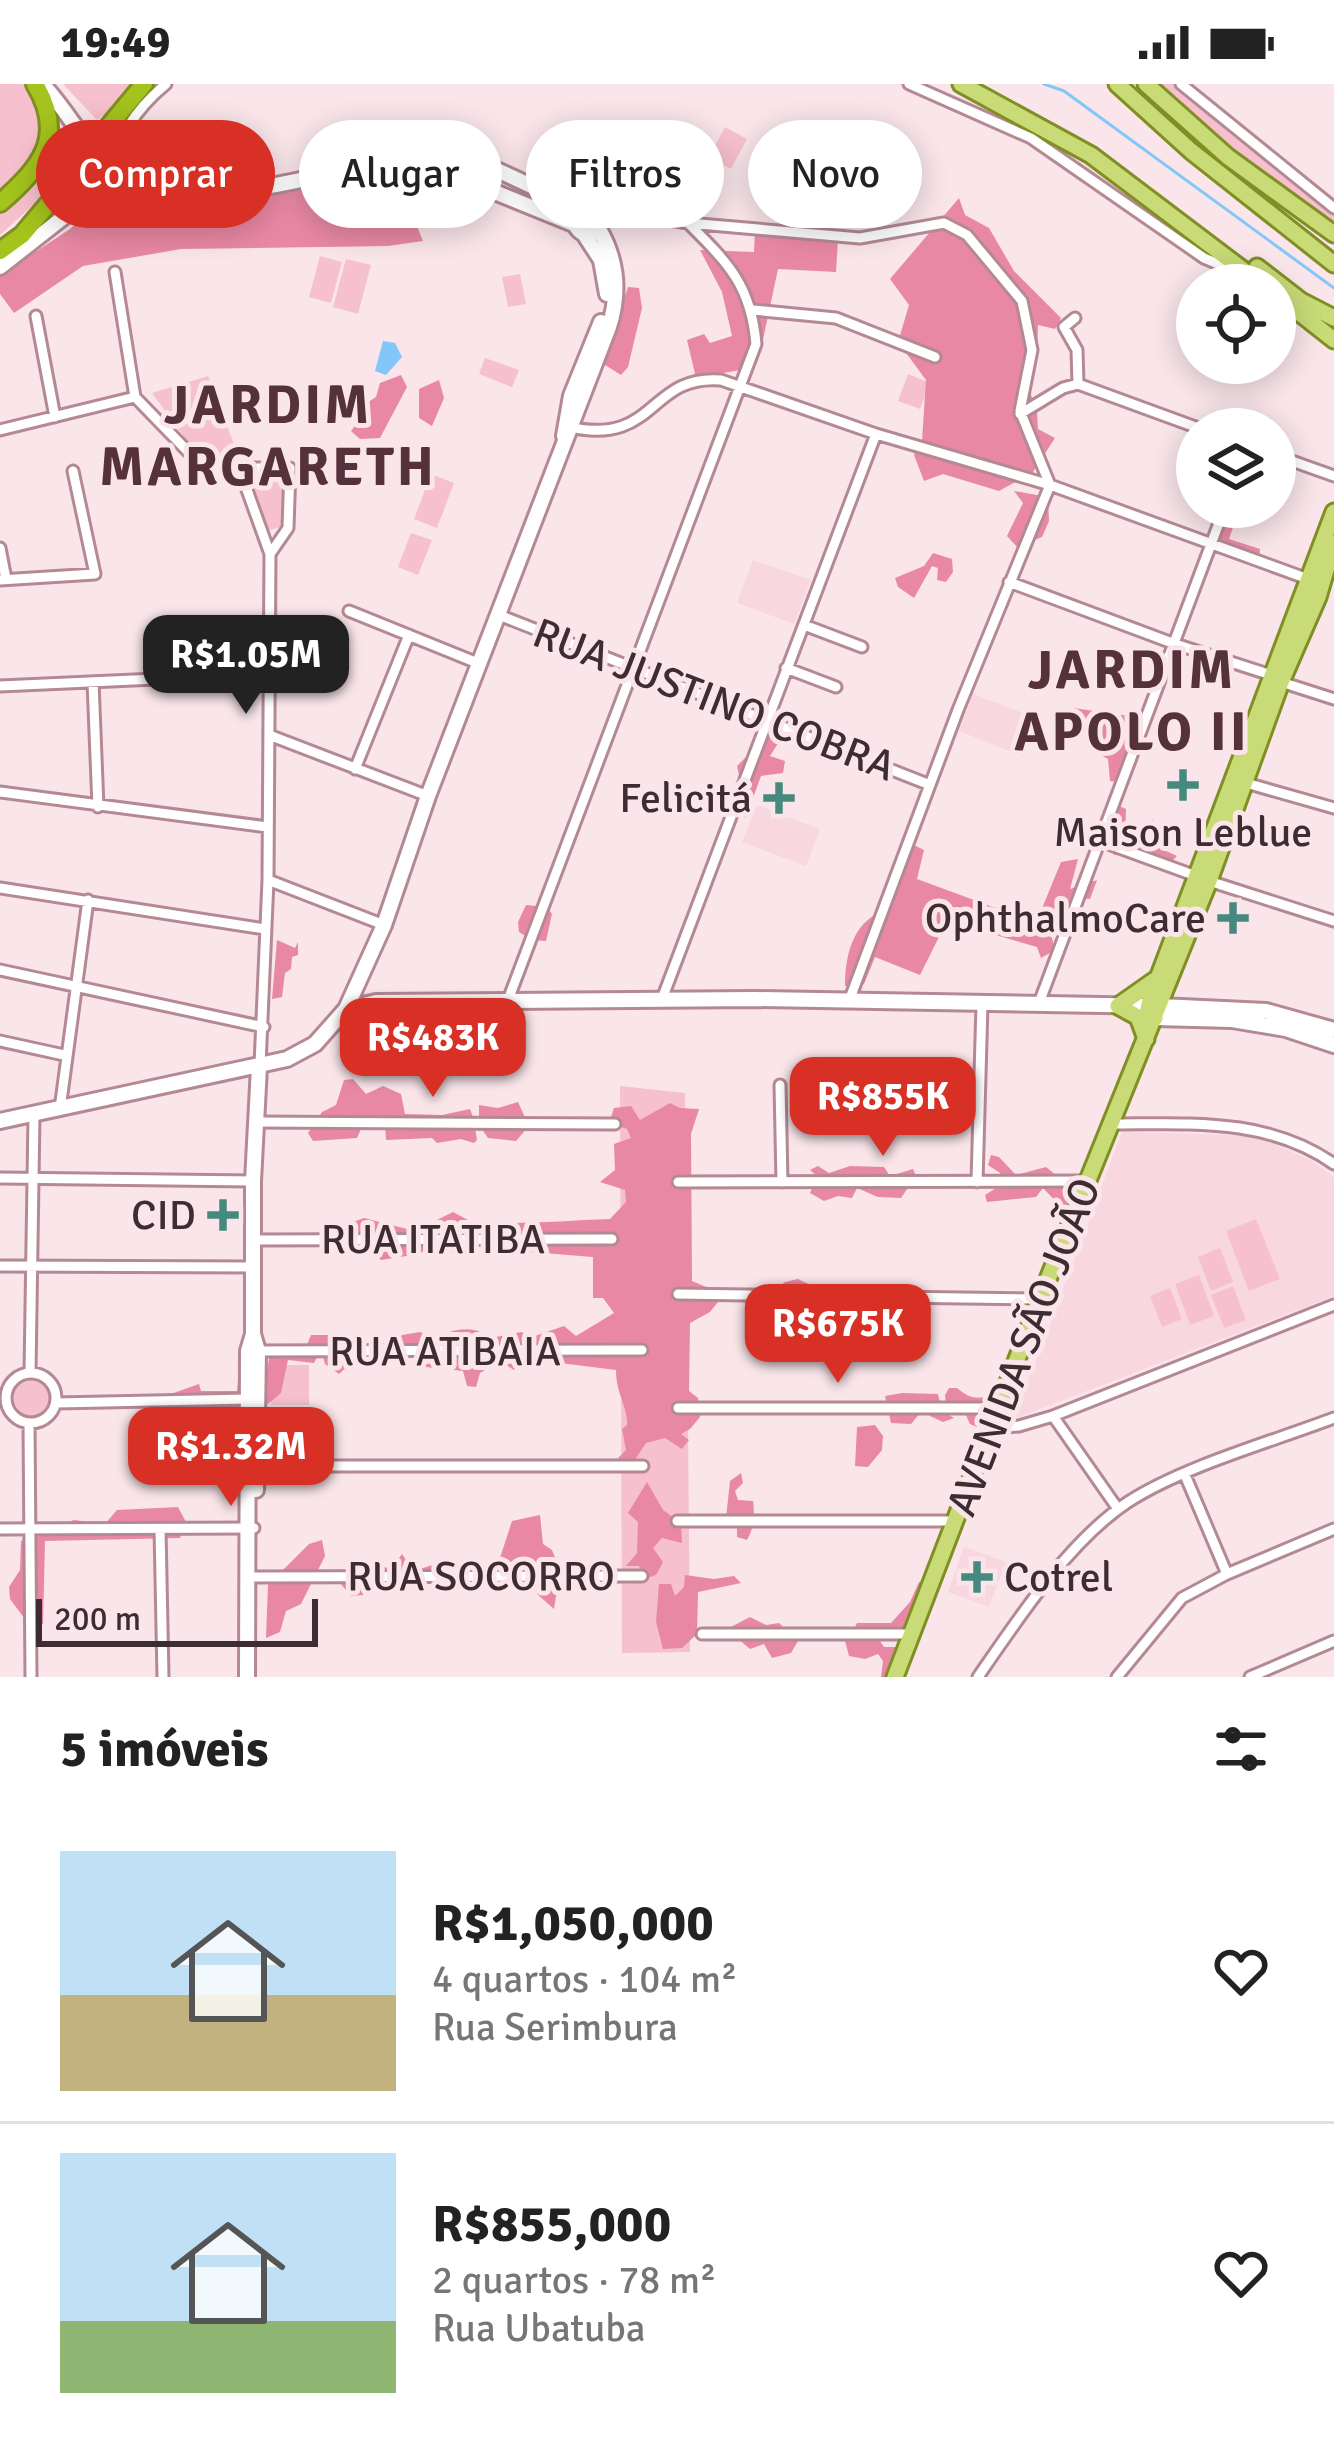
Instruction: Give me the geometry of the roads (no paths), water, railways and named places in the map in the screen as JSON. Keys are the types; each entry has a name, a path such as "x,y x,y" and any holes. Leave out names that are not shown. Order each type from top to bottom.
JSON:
{"highway":[{"path":"0,203 31,176 44,153 47,114 39,84"},
{"path":"0,251 22,235 144,84"}],"main road":[{"path":"961,84 1149,186 1301,301 1334,318"},
{"path":"1117,84 1191,151 1334,263"},
{"path":"1146,84 1228,157 1334,234"},
{"path":"1091,154 1236,264"},
{"path":"1296,310 1334,340"},
{"name":"AVENIDA SÃO JOÃO","path":"1154,1010 1159,976 1246,783 1308,579 1334,512"},
{"path":"1318,597 1334,544"},
{"name":"AVENIDA SÃO JOÃO","path":"895,1677 1146,1039 1276,679 1318,597"},
{"path":"1118,1006 1144,992 1159,976"},
{"path":"1118,1006 1138,1017 1146,1039"}],"street":[{"path":"39,84 71,120"},
{"path":"135,120 166,84"},
{"path":"909,84 1031,138 1218,264"},
{"path":"1181,84 1334,208"},
{"path":"724,226 860,238 944,223 968,235 1022,301 1032,350 1020,414 1049,484 848,1001"},
{"path":"0,267 50,228"},
{"path":"0,1121 287,1059 316,1044 346,1009 384,925 566,431 607,297 591,228"},
{"path":"508,1000 756,344 753,310 737,276 688,228"},
{"path":"115,272 136,397 201,465 242,476"},
{"path":"753,310 836,318 935,357"},
{"path":"36,316 55,417"},
{"path":"1075,318 1064,327 1077,350 1078,384"},
{"path":"566,431 623,428 671,391 695,380 721,380 876,434 1049,484 1308,579"},
{"path":"1020,414 1078,384 1176,420"},
{"path":"0,430 136,397"},
{"path":"662,999 876,434"},
{"path":"1296,462 1334,476"},
{"path":"242,476 252,468 290,468 288,529 270,554"},
{"path":"0,548 3,579 95,574 73,472"},
{"path":"242,476 270,554 268,880 248,1399 250,1677"},
{"path":"1039,1004 1217,528"},
{"name":"AVENIDA SÃO JOÃO","path":"1318,597 1334,578"},
{"path":"1009,582 1334,699"},
{"path":"350,611 480,664"},
{"name":"RUA JUSTINO COBRA","path":"499,615 930,785"},
{"path":"804,625 862,647"},
{"path":"356,769 409,635"},
{"path":"787,668 836,687"},
{"path":"0,686 269,674"},
{"path":"93,682 98,807"},
{"path":"268,735 428,796"},
{"path":"1246,783 1334,808"},
{"path":"0,792 268,827"},
{"path":"1100,841 1334,921"},
{"path":"268,880 384,925"},
{"path":"0,888 265,928"},
{"path":"60,1109 88,900"},
{"path":"0,970 264,1028"},
{"path":"346,1009 376,1002 662,999 1118,1006 1286,1029 1334,1045"},
{"path":"977,1182 982,1004"},
{"path":"1154,1010 1247,1009 1334,1030"},
{"path":"0,1041 64,1055"},
{"path":"780,1084 782,1182"},
{"path":"30,1373 34,1114"},
{"path":"256,1122 615,1124"},
{"path":"1111,1124 1249,1127 1292,1139 1334,1164"},
{"path":"0,1178 253,1181"},
{"path":"678,1182 1088,1181"},
{"name":"RUA ITATIBA","path":"254,1240 612,1239"},
{"path":"0,1266 254,1267"},
{"path":"678,1294 1040,1299"},
{"path":"992,1428 1053,1416 1334,1305"},
{"name":"RUA ATIBAIA","path":"253,1351 642,1350"},
{"path":"251,1528 258,1466 253,1351"},
{"path":"30,1373 50,1382 56,1403 49,1416 29,1423 14,1416 3,1402 15,1379 30,1373"},
{"path":"56,1403 248,1399"},
{"path":"678,1408 999,1408"},
{"path":"1053,1416 1118,1509"},
{"path":"978,1677 1066,1559 1118,1509 1185,1475 1334,1418"},
{"path":"29,1423 31,1677"},
{"path":"258,1466 643,1466"},
{"path":"1185,1475 1228,1574"},
{"path":"677,1521 956,1521"},
{"path":"160,1528 163,1677"},
{"path":"0,1529 251,1528"},
{"path":"1134,1677 1120,1673 1182,1598 1334,1529"},
{"name":"RUA SOCORRO","path":"251,1577 642,1576"},
{"path":"702,1634 913,1634"},
{"path":"1250,1677 1334,1641"}],"water":[{"path":"383,341 395,343 402,357 386,375 375,371"}],"waterway":[{"path":"1044,84 1064,91 1334,288"}],"place":[{"name":"Maison Leblue","path":"1183,785"},
{"name":"Felicitá","path":"779,798"},
{"name":"OphthalmoCare","path":"1233,918"},
{"name":"CID","path":"223,1215"},
{"name":"Cotrel","path":"977,1577"}],"district":[{"name":"JARDIM MARGARETH","path":"268,436"},
{"name":"JARDIM APOLO II","path":"1132,701"}]}
